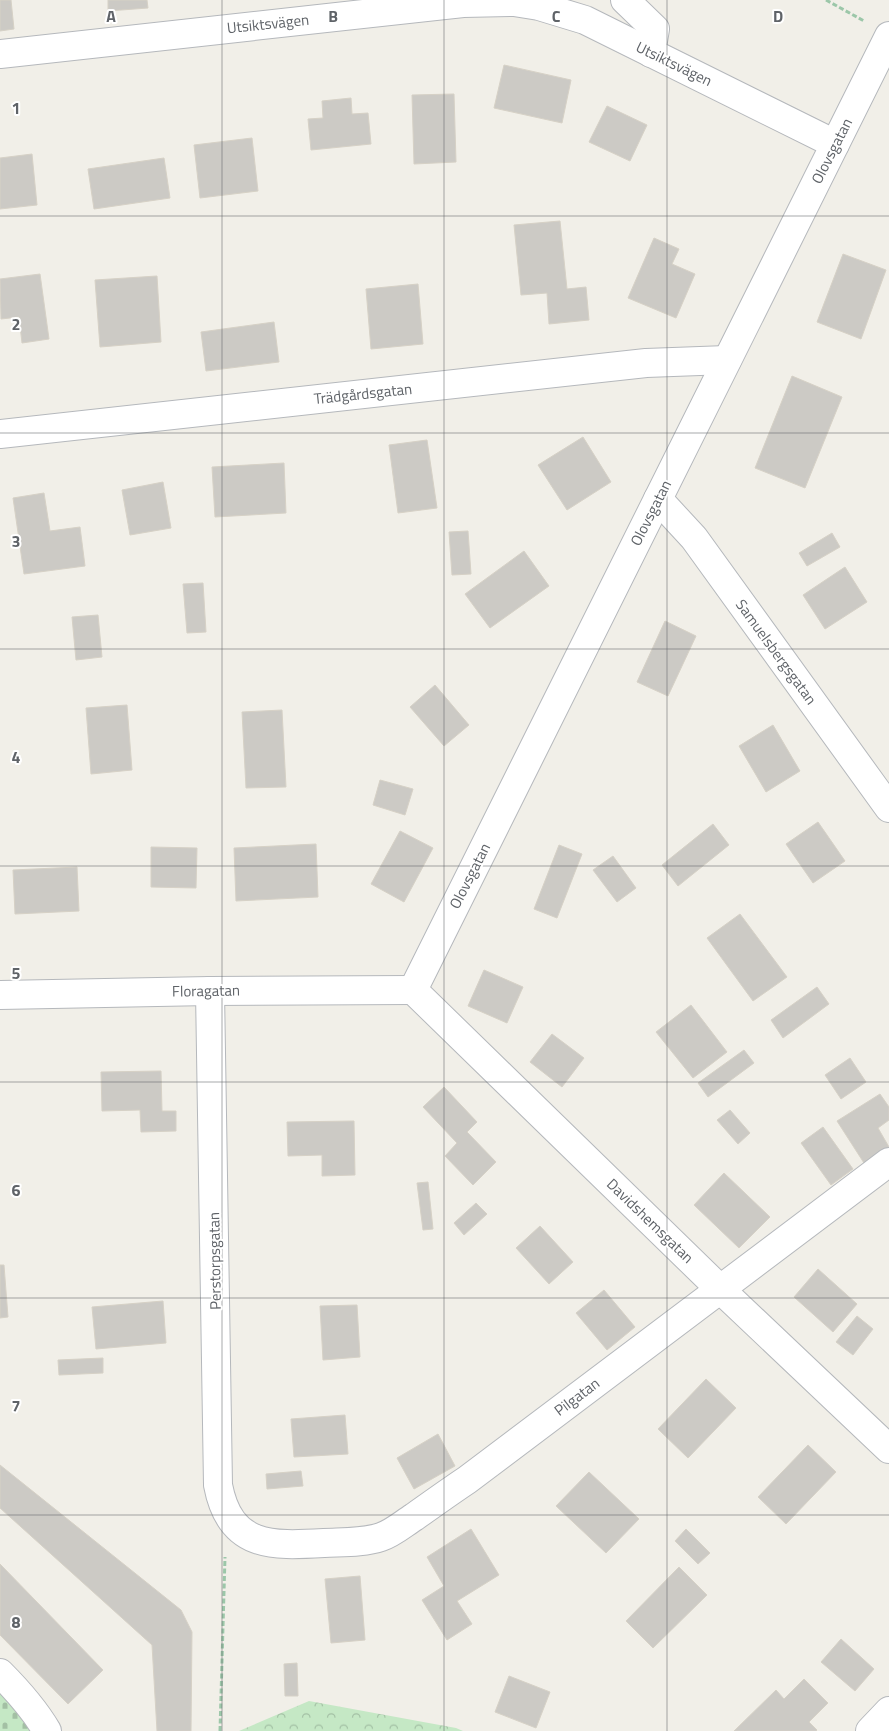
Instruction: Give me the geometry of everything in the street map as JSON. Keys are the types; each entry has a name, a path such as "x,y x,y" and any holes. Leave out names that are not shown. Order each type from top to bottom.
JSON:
{"street":[{"path":"625,0 655,29 652,53"},
{"name":"Utsiktsvägen","path":"0,54 463,3 514,2 539,6 585,20 836,144"},
{"name":"Olovsgatan","path":"413,990 836,144 881,31"},
{"name":"Trädgårdsgatan","path":"0,434 646,363 727,360"},
{"name":"Samuelsbergsgatan","path":"658,499 694,538 889,808"},
{"name":"Floragatan","path":"0,995 413,990"},
{"name":"Davidshemsgatan","path":"413,990 720,1289 889,1448"},
{"name":"Perstorpsgatan","path":"210,991 218,1485 227,1514 236,1527"},
{"name":"Pilgatan","path":"236,1527 266,1543 286,1545 363,1541 382,1536 396,1529 467,1480 889,1162"},
{"path":"0,1674 36,1712 47,1731"},
{"path":"870,1731 889,1711"}],"path":[{"path":"826,0 881,31"},
{"path":"220,1731 224,1559 236,1527"}],"green space":[{"path":"0,1677 47,1731 0,1731"},
{"path":"309,1701 456,1728 463,1731 239,1731"}],"building":[{"path":"0,0 11,0 14,29 0,31"},
{"path":"108,0 147,0 148,8 108,11"},
{"path":"504,65 571,80 562,123 494,108"},
{"path":"454,94 456,162 414,164 412,95"},
{"path":"351,98 352,114 368,113 371,144 311,150 308,119 323,118 322,101"},
{"path":"607,106 647,125 630,161 589,142"},
{"path":"252,138 258,191 200,198 194,145"},
{"path":"32,154 37,205 0,209 0,158"},
{"path":"164,158 170,198 94,209 88,169"},
{"path":"560,221 567,289 586,287 589,320 549,324 547,293 521,295 514,225"},
{"path":"654,238 679,249 672,264 695,274 676,318 628,298"},
{"path":"843,254 886,270 861,339 817,322"},
{"path":"40,274 49,339 22,343 19,317 1,319 0,279"},
{"path":"157,276 161,342 100,347 95,280"},
{"path":"418,284 423,344 371,349 366,289"},
{"path":"274,322 279,362 206,371 201,332"},
{"path":"792,376 842,397 805,488 755,468"},
{"path":"583,437 611,482 567,510 538,465"},
{"path":"427,440 437,508 398,513 389,445"},
{"path":"284,463 286,513 215,517 212,467"},
{"path":"163,482 171,528 130,535 122,490"},
{"path":"44,493 50,531 80,527 85,566 24,574 13,498"},
{"path":"468,531 471,574 452,575 449,532"},
{"path":"832,533 840,547 807,566 799,553"},
{"path":"524,551 549,586 490,628 465,594"},
{"path":"845,567 867,602 825,629 803,595"},
{"path":"203,583 206,632 187,633 183,584"},
{"path":"98,615 102,657 76,660 72,617"},
{"path":"665,621 696,636 668,696 637,682"},
{"path":"435,685 469,725 444,746 410,707"},
{"path":"127,705 132,770 91,774 86,708"},
{"path":"282,710 286,787 246,788 242,712"},
{"path":"773,725 800,771 766,792 739,746"},
{"path":"380,780 413,789 405,815 373,805"},
{"path":"818,822 845,861 813,883 786,844"},
{"path":"713,824 729,845 678,886 662,865"},
{"path":"400,831 433,848 404,902 371,884"},
{"path":"316,844 318,897 236,901 234,848"},
{"path":"559,845 582,854 557,918 534,909"},
{"path":"151,847 197,848 196,888 151,887"},
{"path":"613,856 636,888 617,902 593,870"},
{"path":"77,867 79,911 15,914 13,870"},
{"path":"740,914 787,977 753,1001 707,938"},
{"path":"484,970 523,987 507,1023 468,1006"},
{"path":"817,987 829,1004 783,1038 771,1020"},
{"path":"691,1005 727,1052 693,1078 656,1032"},
{"path":"552,1034 584,1058 562,1087 530,1062"},
{"path":"744,1050 754,1063 708,1097 698,1083"},
{"path":"850,1058 866,1082 841,1099 825,1075"},
{"path":"161,1071 162,1111 176,1111 176,1131 141,1132 140,1110 102,1111 101,1072"},
{"path":"444,1087 477,1122 467,1132 496,1162 473,1185 445,1156 457,1143 423,1107"},
{"path":"880,1094 889,1107 889,1120 878,1128 889,1147 864,1163 837,1121"},
{"path":"730,1110 750,1133 738,1144 717,1120"},
{"path":"354,1121 355,1175 322,1176 322,1155 288,1156 287,1122"},
{"path":"823,1127 853,1169 831,1185 801,1143"},
{"path":"724,1173 770,1217 739,1248 694,1205"},
{"path":"428,1182 433,1229 423,1230 417,1183"},
{"path":"476,1203 487,1214 464,1235 454,1223"},
{"path":"540,1226 573,1262 549,1284 516,1248"},
{"path":"0,1265 4,1265 8,1317 0,1318"},
{"path":"818,1269 857,1304 833,1332 794,1297"},
{"path":"604,1290 635,1327 607,1350 576,1313"},
{"path":"163,1301 166,1343 96,1349 92,1307"},
{"path":"357,1305 360,1357 323,1360 320,1306"},
{"path":"857,1316 873,1329 853,1355 836,1342"},
{"path":"103,1358 103,1373 59,1375 58,1360"},
{"path":"706,1379 736,1408 688,1458 658,1429"},
{"path":"345,1415 348,1454 294,1457 291,1419"},
{"path":"438,1434 455,1466 414,1489 397,1458"},
{"path":"808,1445 836,1472 786,1524 758,1497"},
{"path":"0,1465 181,1610 192,1632 191,1731 157,1731 152,1645 0,1508"},
{"path":"301,1471 303,1486 267,1489 266,1474"},
{"path":"589,1472 639,1519 606,1553 556,1506"},
{"path":"471,1529 499,1575 457,1601 472,1624 447,1640 422,1600 444,1586 427,1557"},
{"path":"686,1529 710,1553 698,1564 675,1541"},
{"path":"0,1564 103,1670 68,1704 0,1635"},
{"path":"679,1567 707,1595 653,1648 626,1621"},
{"path":"360,1576 365,1640 331,1643 325,1579"},
{"path":"841,1639 874,1669 855,1691 821,1662"},
{"path":"297,1663 298,1696 285,1696 284,1664"},
{"path":"509,1676 550,1692 536,1728 495,1712"},
{"path":"804,1679 828,1703 809,1722 816,1731 734,1731 776,1690 784,1699"}]}
